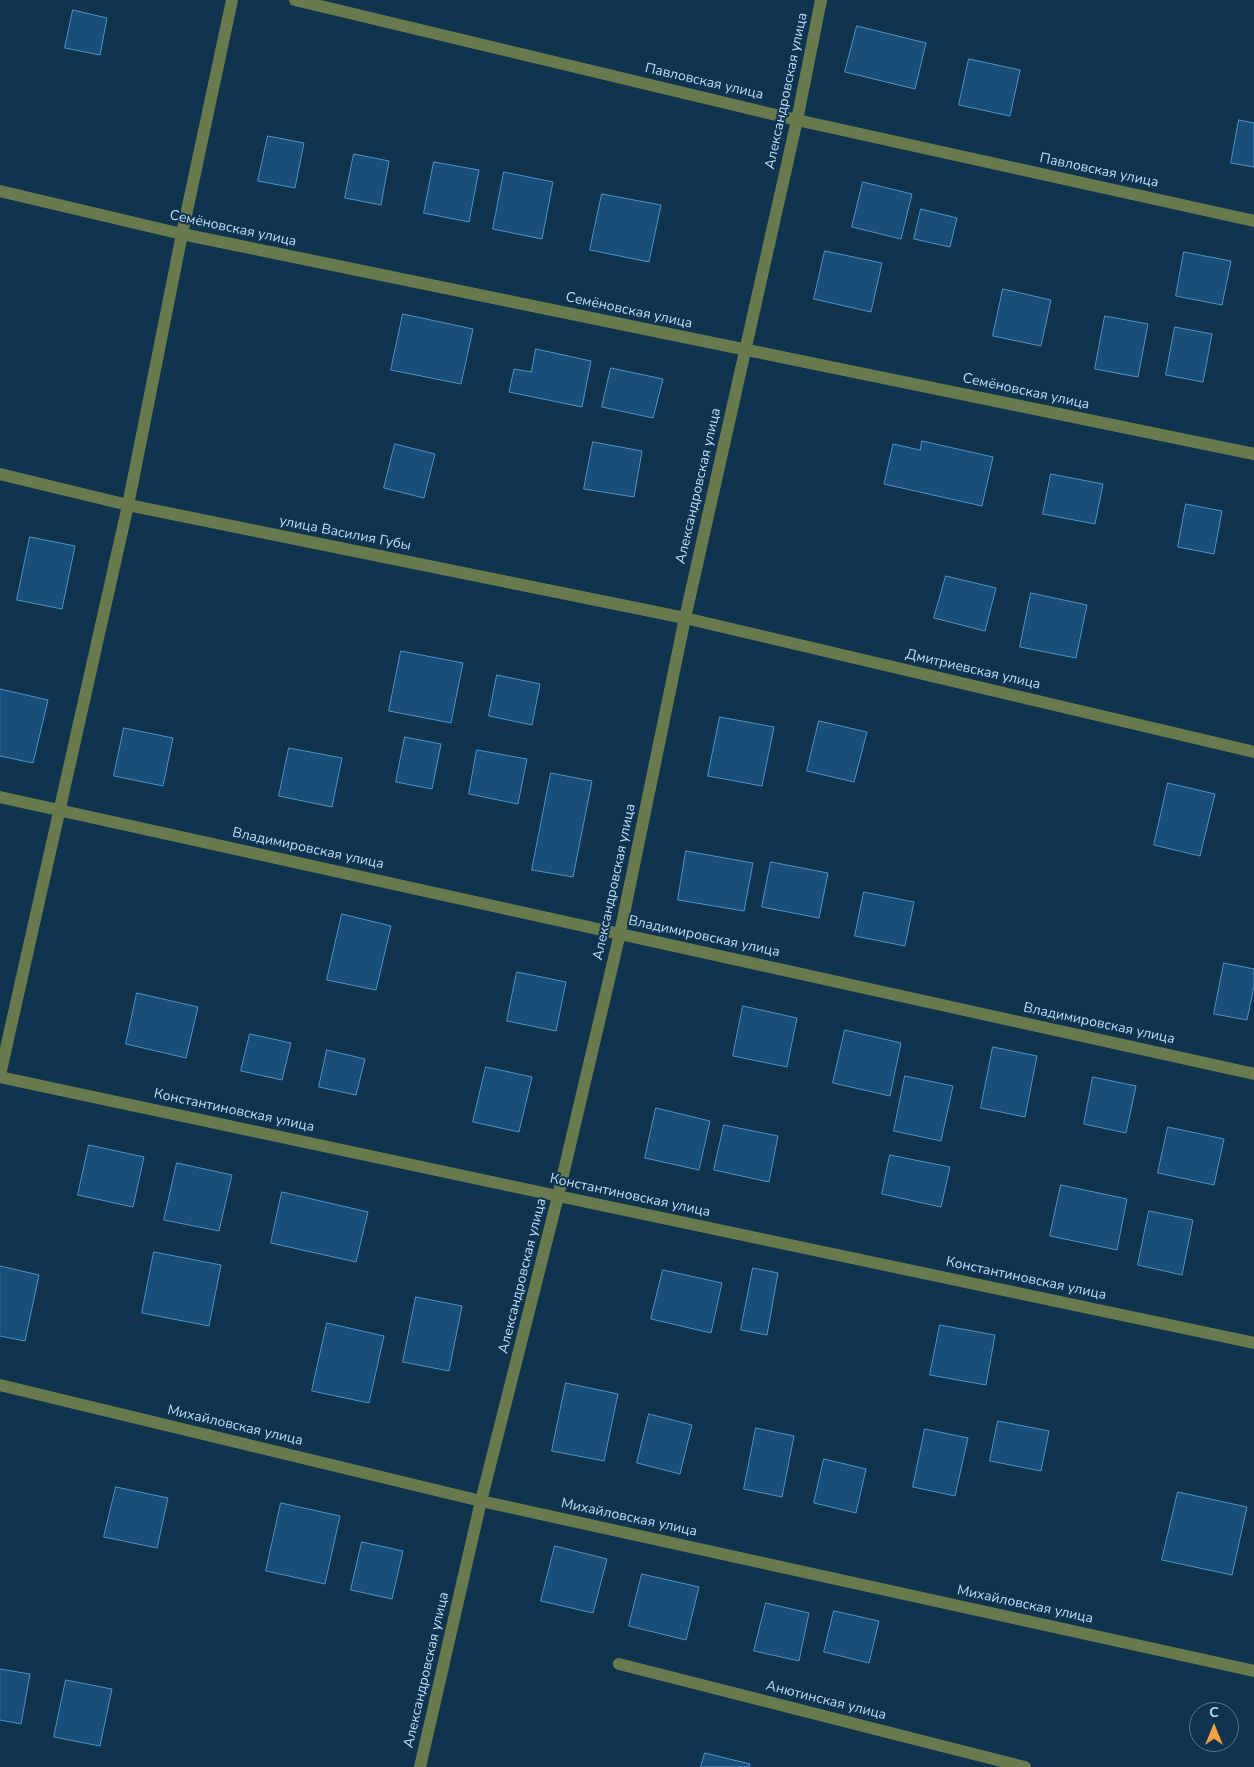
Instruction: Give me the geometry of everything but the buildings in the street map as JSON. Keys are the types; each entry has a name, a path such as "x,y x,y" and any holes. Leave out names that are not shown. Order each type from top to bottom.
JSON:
{"street":[{"path":"0,1076 128,505 182,234 232,0"},
{"name":"Павловская улица","path":"295,0 797,120 1254,221"},
{"name":"Александровская улица","path":"420,1767 481,1501 558,1196 620,934 685,618 797,120 821,0"},
{"name":"Семёновская улица","path":"0,191 182,234 1254,454"},
{"name":"улица Василия Губы","path":"0,474 128,505 685,618"},
{"name":"Дмитриевская улица","path":"685,618 1254,752"},
{"name":"Владимировская улица","path":"0,797 1254,1074"},
{"name":"Константиновская улица","path":"0,1076 558,1196 1254,1342"},
{"name":"Михайловская улица","path":"0,1385 481,1501 1254,1671"},
{"name":"Анютинская улица","path":"619,1664 1025,1767"}]}
